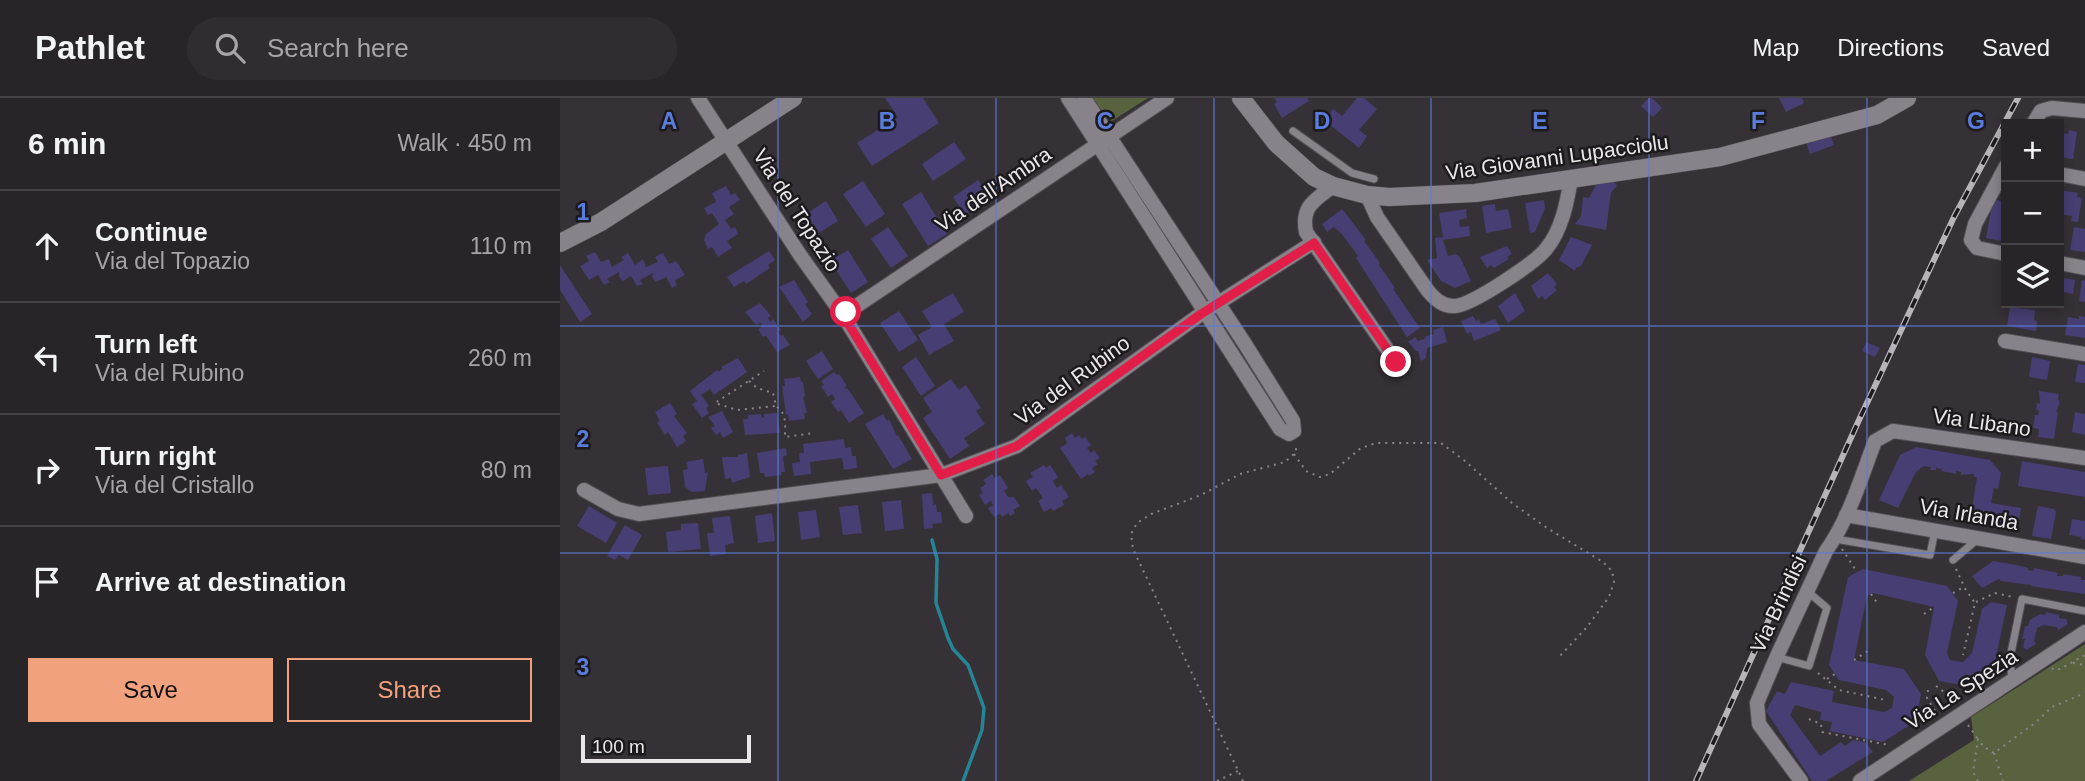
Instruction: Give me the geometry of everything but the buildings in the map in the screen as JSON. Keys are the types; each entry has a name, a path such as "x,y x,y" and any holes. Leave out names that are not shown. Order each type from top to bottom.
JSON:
{"street":[{"name":"Via del Topazio","path":"698,98 797,258 843,315 966,516"},
{"path":"560,243 601,222 793,98"},
{"path":"1068,98 1103,140 1212,307 1280,429 1289,434 1293,432"},
{"path":"1084,98 1103,140"},
{"name":"Via dell'Ambra","path":"843,315 1167,98"},
{"name":"Via Giovanni Lupacciolu","path":"1244,99 1276,143 1314,177 1333,186 1370,187 1401,197 1463,194 1720,158 1877,115 1907,98"},
{"path":"2036,119 2041,111 2052,108 2085,111"},
{"path":"2001,175 1975,224 1972,240 1977,248 2001,253"},
{"path":"2064,175 2085,179"},
{"path":"1370,187 1377,217 1428,291 1437,301 1448,306 1458,306 1476,299 1534,261 1546,250 1563,215 1571,179"},
{"path":"1333,186 1306,209 1304,219 1307,232 1396,362"},
{"name":"Via del Rubino","path":"584,490 618,509 639,514 941,475 1023,442 1212,307 1314,243"},
{"path":"2064,264 2085,268"},
{"path":"2006,341 2085,354"},
{"name":"Via Libano","path":"1875,441 1893,431 2085,458"},
{"name":"Via Brindisi","path":"1801,781 1759,723 1757,703 1826,551 1846,515 1875,441"},
{"name":"Via Irlanda","path":"1846,515 2085,557"},
{"name":"Via La Spezia","path":"1860,781 2085,632"}],"lane":[{"path":"1293,131 1370,187"},
{"path":"1835,539 1930,555 1935,530"},
{"path":"1953,560 1980,537"},
{"path":"1777,656 1810,666 1827,608 1808,592"},
{"path":"2012,680 2010,659 2022,599 2085,611"}],"path":[{"path":"764,371 715,403 737,410 776,406"},
{"path":"749,381 757,388 773,393 776,406 785,420 785,437 813,433"},
{"path":"1243,781 1133,549 1131,534 1137,523 1150,514 1201,495 1240,474 1285,462 1294,454 1297,444 1293,432"},
{"path":"1294,454 1306,471 1320,477 1330,474 1362,448 1376,443 1441,443 1512,503 1547,528 1604,562 1612,571 1614,582 1609,597 1587,627 1559,657"},
{"path":"1835,539 1857,572"},
{"path":"1953,560 1964,587 1975,603 1963,655"},
{"path":"1952,593 1964,587"},
{"path":"1975,603 1995,593 2022,599"},
{"path":"1871,594 1878,604"},
{"path":"1924,614 1934,607"},
{"path":"1854,660 1868,651"},
{"path":"2045,658 2054,670 2085,655"},
{"path":"2073,663 2085,665"},
{"path":"1810,666 1839,690 1886,700"},
{"path":"1826,680 1835,674"},
{"path":"1936,686 1984,747 1994,753 2003,781"},
{"path":"1928,690 1927,698 1945,725"},
{"path":"1994,753 2052,707 2085,693"},
{"path":"1808,719 1821,724 1822,732 1909,749"},
{"path":"1978,738 1973,772 1978,781"},
{"path":"1217,781 1238,771"}],"green space":[{"path":"1093,98 1148,98 1112,121 1106,119"},
{"path":"2085,644 2085,781 1909,781 1974,740 1971,717"}],"waterway":[{"path":"932,540 937,559 936,603 953,649 968,665 984,708 982,730 963,781"}],"railway":[{"path":"1696,781 1954,217 2018,98"}],"route":[{"path":"846,312 843,315 941,475 1017,446 1141,355 1314,243 1396,362"}]}
